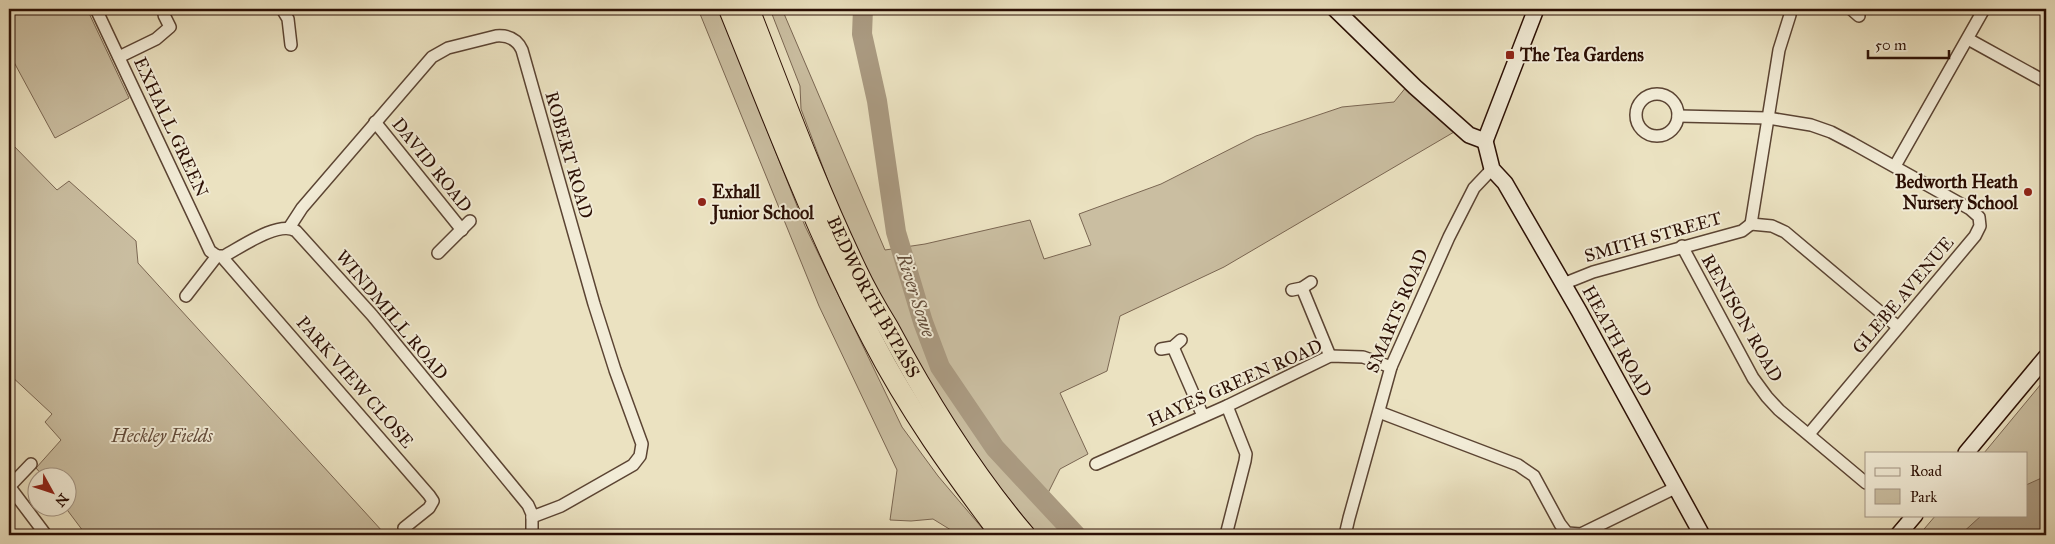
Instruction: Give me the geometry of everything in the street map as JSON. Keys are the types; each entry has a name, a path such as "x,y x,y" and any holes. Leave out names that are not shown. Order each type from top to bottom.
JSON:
{"highway":[{"name":"BEDWORTH BYPASS","path":"729,9 832,258 873,341 915,412 953,470 1001,535"},
{"name":"BEDWORTH BYPASS","path":"749,9 802,144 857,271 907,364 942,420 977,473 1025,535"}],"street":[{"name":"EXHALL GREEN","path":"96,9 202,236 210,251 220,257"},
{"path":"282,9 288,19 291,45"},
{"path":"1335,9 1415,87 1470,136 1485,141"},
{"path":"1492,169 1485,141 1536,9"},
{"path":"1790,9 1790,15 1779,50 1751,224 1772,226 1785,232 1898,327"},
{"path":"1895,166 1984,9"},
{"path":"119,57 156,39 170,28 164,15"},
{"name":"ROBERT ROAD","path":"289,228 302,208 424,64 438,53 500,35 513,39 520,46 594,304 642,448 638,461 633,465 561,506 532,517"},
{"path":"1968,39 2046,82"},
{"name":"GLEBE AVENUE","path":"1678,116 1768,118 1811,126 1831,132 1895,166 1976,213 1979,217 1980,226 1975,236 1809,434"},
{"name":"DAVID ROAD","path":"375,122 462,230"},
{"name":"HEATH ROAD","path":"1492,169 1505,183 1563,284 1702,535"},
{"name":"SMARTS ROAD","path":"1345,535 1348,518 1392,366 1449,237 1474,188 1492,169"},
{"name":"DAVID ROAD","path":"438,253 470,221"},
{"name":"SMITH STREET","path":"1563,284 1577,277 1742,230 1751,224"},
{"path":"186,296 220,257 278,228 289,228"},
{"name":"WINDMILL ROAD","path":"289,228 296,231 308,243 394,342 528,505 532,517 532,535"},
{"name":"RENISON ROAD","path":"1682,246 1688,261 1760,388 1780,410 1865,482"},
{"name":"PARK VIEW CLOSE","path":"220,257 429,495 432,501 429,508 404,528"},
{"path":"1302,286 1330,356"},
{"path":"1172,345 1203,416"},
{"name":"HAYES GREEN ROAD","path":"1096,464 1227,406 1330,356 1364,357 1392,366"},
{"path":"1967,452 2046,356"},
{"path":"1226,535 1246,461 1246,454 1227,406"},
{"path":"1379,412 1518,465 1534,476 1560,524 1567,532 1582,534 1675,488"},
{"path":"31,464 9,487 46,535"},
{"path":"1898,535 1910,517"}],"green space":[{"path":"9,9 87,9 129,98 55,138 9,53"},
{"path":"698,9 719,9 805,226 902,427 938,476 988,535 959,535 933,519 890,520 897,470 819,306"},
{"path":"770,9 782,9 885,250 925,244 1030,220 1044,259 1091,245 1079,214 1161,184 1256,136 1342,107 1394,102 1407,86 1454,132 1224,267 1120,316 1107,371 1060,393 1088,454 1060,469 1044,501 1076,535 1038,535 984,467 936,398 853,247 801,109 800,86"},
{"name":"Heckley Fields","path":"9,141 57,190 69,181 136,241 138,263 383,532 381,535 86,535 72,516 78,516 78,466 38,466 61,440 45,422 52,414 9,374"},
{"path":"2046,378 2046,535 1919,535 1935,516 2028,516 2028,452 1985,452"}],"shaded area":[{"path":"2046,476 2046,535 1960,535 1981,516 2028,516 2028,484"}],"waterway":[{"name":"River Sowe","path":"863,9 862,34 877,101 896,232 923,322 940,367 995,448 1076,535"}],"place":[{"name":"The Tea Gardens","path":"1510,55"},
{"name":"Bedworth Heath Nursery School","path":"2028,192"},
{"name":"Exhall Junior School","path":"702,202"}]}
